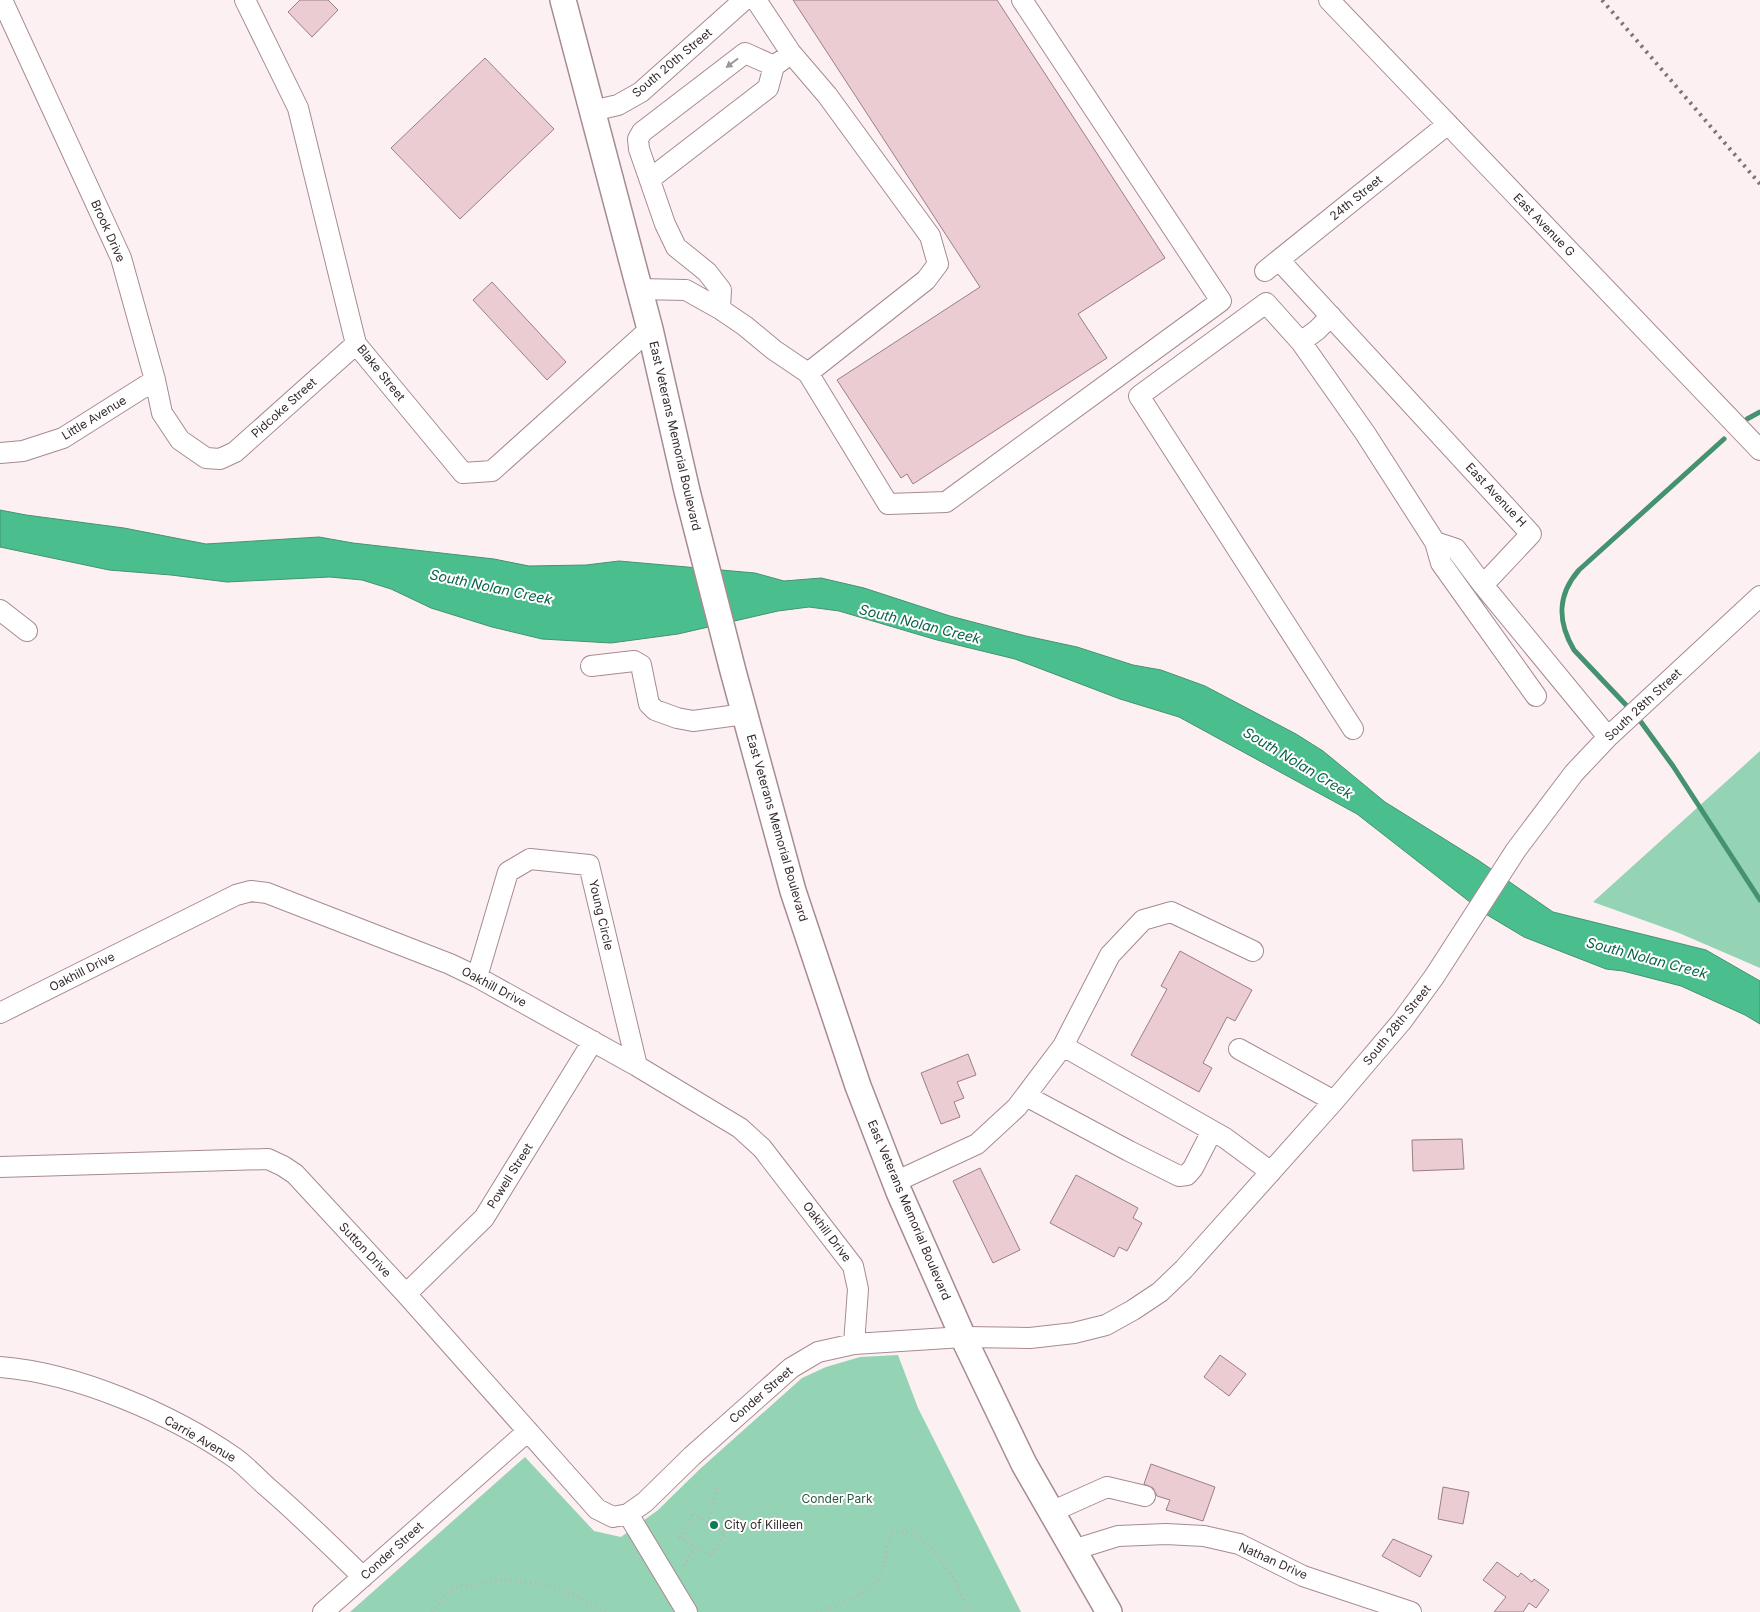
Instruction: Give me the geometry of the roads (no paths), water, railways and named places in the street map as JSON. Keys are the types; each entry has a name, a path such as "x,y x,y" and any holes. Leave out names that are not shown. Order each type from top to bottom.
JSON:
{"main road":[{"name":"East Veterans Memorial Boulevard","path":"563,0 650,329 733,671 794,891 858,1086 895,1182 963,1337 1024,1464 1109,1612"}],"street":[{"name":"Brook Drive","path":"2,0 121,258 155,380 162,414 180,440 206,458"},
{"name":"Blake Street","path":"245,0 298,108 356,344 463,473 492,471 650,329"},
{"name":"South 20th Street","path":"592,111 618,105 641,92 744,0"},
{"path":"756,0 790,53 827,95 930,236 938,264 926,280 808,373"},
{"path":"639,289 686,290 720,309 808,373 888,504 946,502 1221,300 1022,0"},
{"name":"East Avenue G","path":"1328,0 1760,450"},
{"path":"720,309 721,290 707,272 676,247 639,149 638,139 642,132 745,53 774,66"},
{"path":"650,179 768,88 774,66 790,53"},
{"name":"24th Street","path":"1272,265 1448,124"},
{"name":"East Avenue H","path":"1272,265 1331,316 1532,534 1483,585"},
{"path":"1354,729 1138,396 1266,303 1301,342 1365,433 1434,542 1441,563 1536,696"},
{"path":"1301,342 1331,316"},
{"name":"Pidcoke Street","path":"206,458 220,459 235,452 356,344"},
{"name":"Little Avenue","path":"0,453 23,451 62,438 155,380"},
{"path":"1434,542 1456,549 1483,585 1608,737"},
{"name":"South 28th Street","path":"963,1337 1030,1338 1074,1333 1106,1325 1160,1292 1184,1269 1334,1101 1420,998 1516,850 1564,785 1608,737 1760,596"},
{"path":"0,610 27,630"},
{"path":"591,666 634,661 640,664 649,704 655,710 677,718 693,721 745,714"},
{"name":"Young Circle","path":"477,977 508,872 530,858 589,865 637,1066"},
{"name":"Oakhill Drive","path":"0,1014 236,895 252,891 267,893 450,964 477,977 637,1066 740,1128 774,1162 853,1266 858,1289 854,1344"},
{"path":"895,1182 977,1144 1018,1107 1063,1046 1110,955 1143,920 1171,912 1253,951"},
{"name":"Powell Street","path":"406,1294 484,1218 593,1041"},
{"path":"1063,1046 1212,1130 1271,1172"},
{"path":"1239,1049 1334,1101"},
{"path":"1026,1096 1179,1176 1186,1175 1193,1168 1212,1130"},
{"name":"Sutton Drive","path":"0,1167 268,1159 283,1166 295,1174 406,1294 597,1509 613,1517 628,1514"},
{"name":"Conder Street","path":"628,1514 645,1502 692,1456 791,1368 818,1352 854,1344 963,1337"},
{"name":"Carrie Avenue","path":"0,1367 66,1380 115,1396 178,1424 236,1459 363,1577"},
{"name":"Conder Street","path":"323,1612 528,1431"},
{"path":"1051,1512 1107,1487 1145,1496"},
{"path":"628,1514 687,1612"},
{"name":"Nathan Drive","path":"1073,1550 1118,1536 1166,1534 1204,1536 1239,1544 1303,1576 1410,1612"}],"water":[{"name":"South Nolan Creek","path":"0,510 124,528 206,544 319,537 353,543 494,559 529,566 586,565 619,561 755,573 784,581 821,578 864,588 950,616 1077,647 1133,665 1161,670 1205,686 1296,734 1323,751 1385,802 1478,860 1553,912 1706,950 1760,981 1760,1024 1745,1015 1681,986 1623,971 1606,969 1524,937 1484,913 1357,814 1179,717 1120,699 1015,659 937,640 839,611 809,607 778,611 678,634 611,643 542,639 492,627 431,608 391,589 362,580 330,577 227,582 109,570 0,547"}],"waterway":[{"path":"1747,419 1760,412"},
{"path":"1626,705 1574,650 1568,639 1562,619 1563,599 1572,579 1579,570 1724,439"},
{"path":"1641,722 1673,766 1760,900"}],"railway":[{"path":"1602,0 1760,184"}],"place":[{"name":"City of Killeen","path":"714,1525"}],"park label":[{"name":"Conder Park","path":"837,1499"}]}
